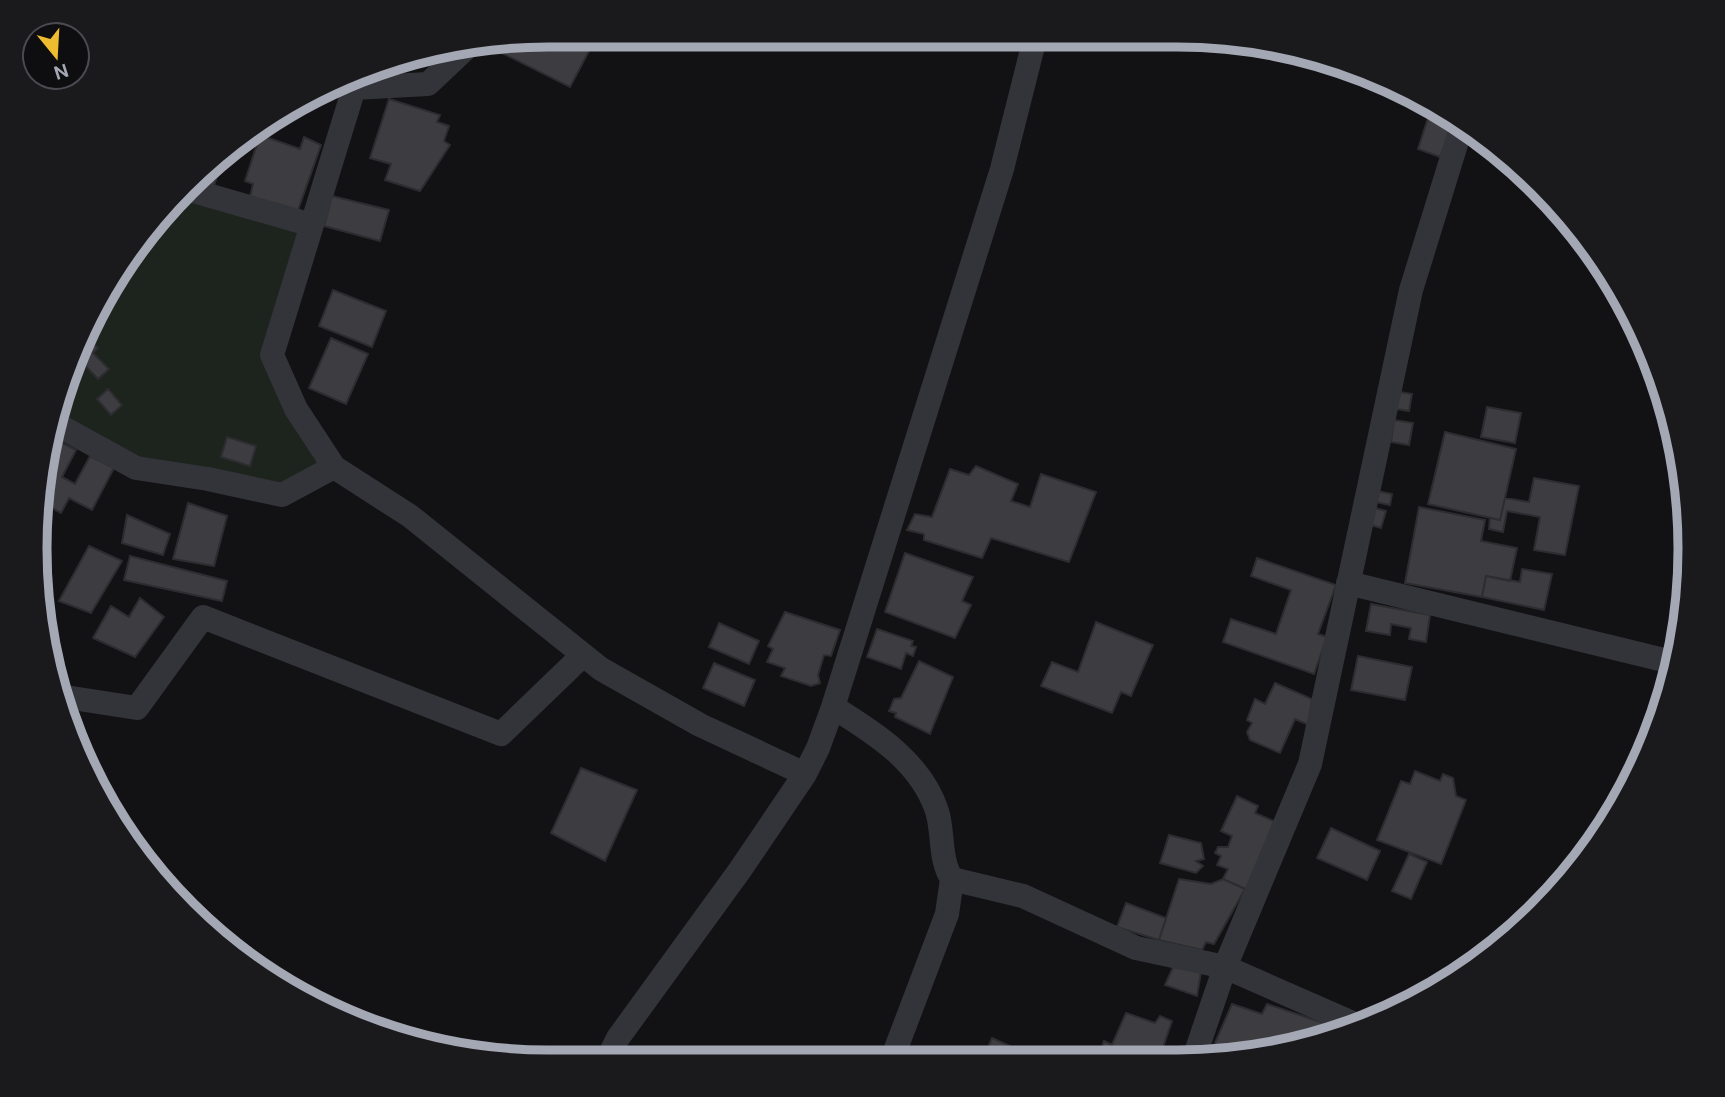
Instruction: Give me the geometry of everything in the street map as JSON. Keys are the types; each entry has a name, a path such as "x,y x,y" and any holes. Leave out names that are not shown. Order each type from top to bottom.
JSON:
{"street":[{"path":"612,1050 740,870 805,774 818,748 1002,169 1033,47"},
{"path":"458,56 428,84 354,88 272,355 296,409 334,467 410,516 601,669 672,710 805,774"},
{"path":"1197,1049 1225,967 1310,764 1411,290 1459,135"},
{"path":"196,193 312,225"},
{"path":"62,427 136,468 208,479 282,495 334,467"},
{"path":"1348,583 1665,661"},
{"path":"70,698 137,708 203,617 501,734 583,655"},
{"path":"833,707 878,734 919,775 937,812 946,869 952,879 947,914 895,1050"},
{"path":"952,879 1023,896 1136,948 1225,967 1346,1020"}],"shaded area":[{"path":"196,192 312,225 272,355 334,467 282,495 136,468 62,427 85,357 99,327 114,298 151,243"}],"building":[{"path":"591,47 570,87 497,50"},
{"path":"389,99 440,115 437,122 449,126 444,141 450,145 420,191 385,180 391,164 370,158"},
{"path":"1428,118 1451,130 1440,157 1418,149"},
{"path":"264,136 300,149 304,137 321,145 297,213 250,197 253,184 245,181 258,140"},
{"path":"218,172 214,186 205,184"},
{"path":"332,196 389,210 380,241 324,226"},
{"path":"333,290 386,311 372,347 319,326"},
{"path":"331,338 368,354 346,404 309,388"},
{"path":"92,342 98,348 93,353 109,369 98,379 83,363"},
{"path":"108,389 122,405 111,415 97,399"},
{"path":"1400,392 1412,394 1409,411 1396,409"},
{"path":"1487,407 1521,413 1515,443 1481,437"},
{"path":"1394,420 1413,423 1409,445 1391,442"},
{"path":"1445,432 1516,449 1500,520 1428,504"},
{"path":"227,437 256,446 250,466 221,457"},
{"path":"59,441 76,450 62,477 75,484 90,456 114,468 92,510 69,498 61,513 49,507"},
{"path":"976,466 1018,484 1011,501 1030,507 1041,474 1096,492 1069,562 991,538 982,558 924,540 924,534 907,530 915,514 932,517 950,469 969,475"},
{"path":"1534,478 1579,486 1565,555 1534,550 1540,517 1507,511 1503,532 1489,529 1490,518 1500,520 1505,498 1529,502"},
{"path":"1377,491 1392,494 1390,505 1375,502"},
{"path":"188,503 227,516 214,566 173,559"},
{"path":"1419,507 1485,520 1481,541 1517,548 1510,581 1486,576 1482,597 1405,583"},
{"path":"1375,508 1386,511 1381,528 1371,525"},
{"path":"127,515 170,534 163,555 122,543"},
{"path":"89,546 122,561 91,613 59,601"},
{"path":"905,553 973,577 962,601 971,605 955,638 885,612"},
{"path":"130,556 227,581 222,601 124,580"},
{"path":"1257,558 1336,585 1318,634 1327,637 1314,674 1223,642 1231,619 1276,634 1291,590 1251,576"},
{"path":"1522,569 1552,574 1544,610 1482,597 1486,576 1520,582"},
{"path":"140,598 164,617 135,657 93,638 111,606 129,617"},
{"path":"1371,604 1430,615 1426,642 1409,639 1411,628 1391,624 1390,635 1366,631"},
{"path":"785,612 840,630 831,656 824,655 818,675 820,683 811,686 781,676 785,668 767,662 773,649 768,646"},
{"path":"1096,622 1153,645 1131,696 1121,692 1112,713 1041,686 1052,662 1078,672"},
{"path":"719,623 759,641 749,664 709,647"},
{"path":"877,629 913,641 911,646 916,647 913,656 906,653 901,669 867,657"},
{"path":"1358,656 1412,667 1405,700 1351,690"},
{"path":"919,661 953,677 930,734 895,717 896,713 889,711 894,699 901,698"},
{"path":"714,663 755,680 744,706 703,688"},
{"path":"1275,683 1312,699 1309,725 1295,719 1280,753 1250,740 1247,732 1252,723 1247,720 1255,699 1265,704"},
{"path":"581,768 637,790 605,861 551,833"},
{"path":"1415,771 1440,781 1443,774 1453,778 1456,796 1466,800 1441,864 1377,840 1401,781 1410,784"},
{"path":"1237,796 1258,806 1255,813 1278,823 1248,890 1223,879 1228,869 1217,865 1221,856 1215,853 1218,847 1228,847 1232,836 1221,831"},
{"path":"1331,828 1380,851 1367,880 1317,858"},
{"path":"1169,835 1201,843 1204,859 1196,861 1203,866 1196,873 1160,863"},
{"path":"1409,854 1427,862 1411,899 1392,891"},
{"path":"1179,879 1211,884 1223,879 1245,889 1214,944 1206,942 1202,950 1159,940"},
{"path":"1126,903 1166,918 1159,940 1117,927"},
{"path":"1174,965 1201,972 1197,996 1165,985"},
{"path":"1232,1004 1262,1014 1267,1004 1324,1023 1322,1028 1306,1033 1212,1049"},
{"path":"1126,1013 1155,1023 1160,1016 1172,1021 1162,1050 1101,1050 1104,1041 1112,1045"},
{"path":"992,1038 1010,1046 1008,1050 987,1050"}]}
